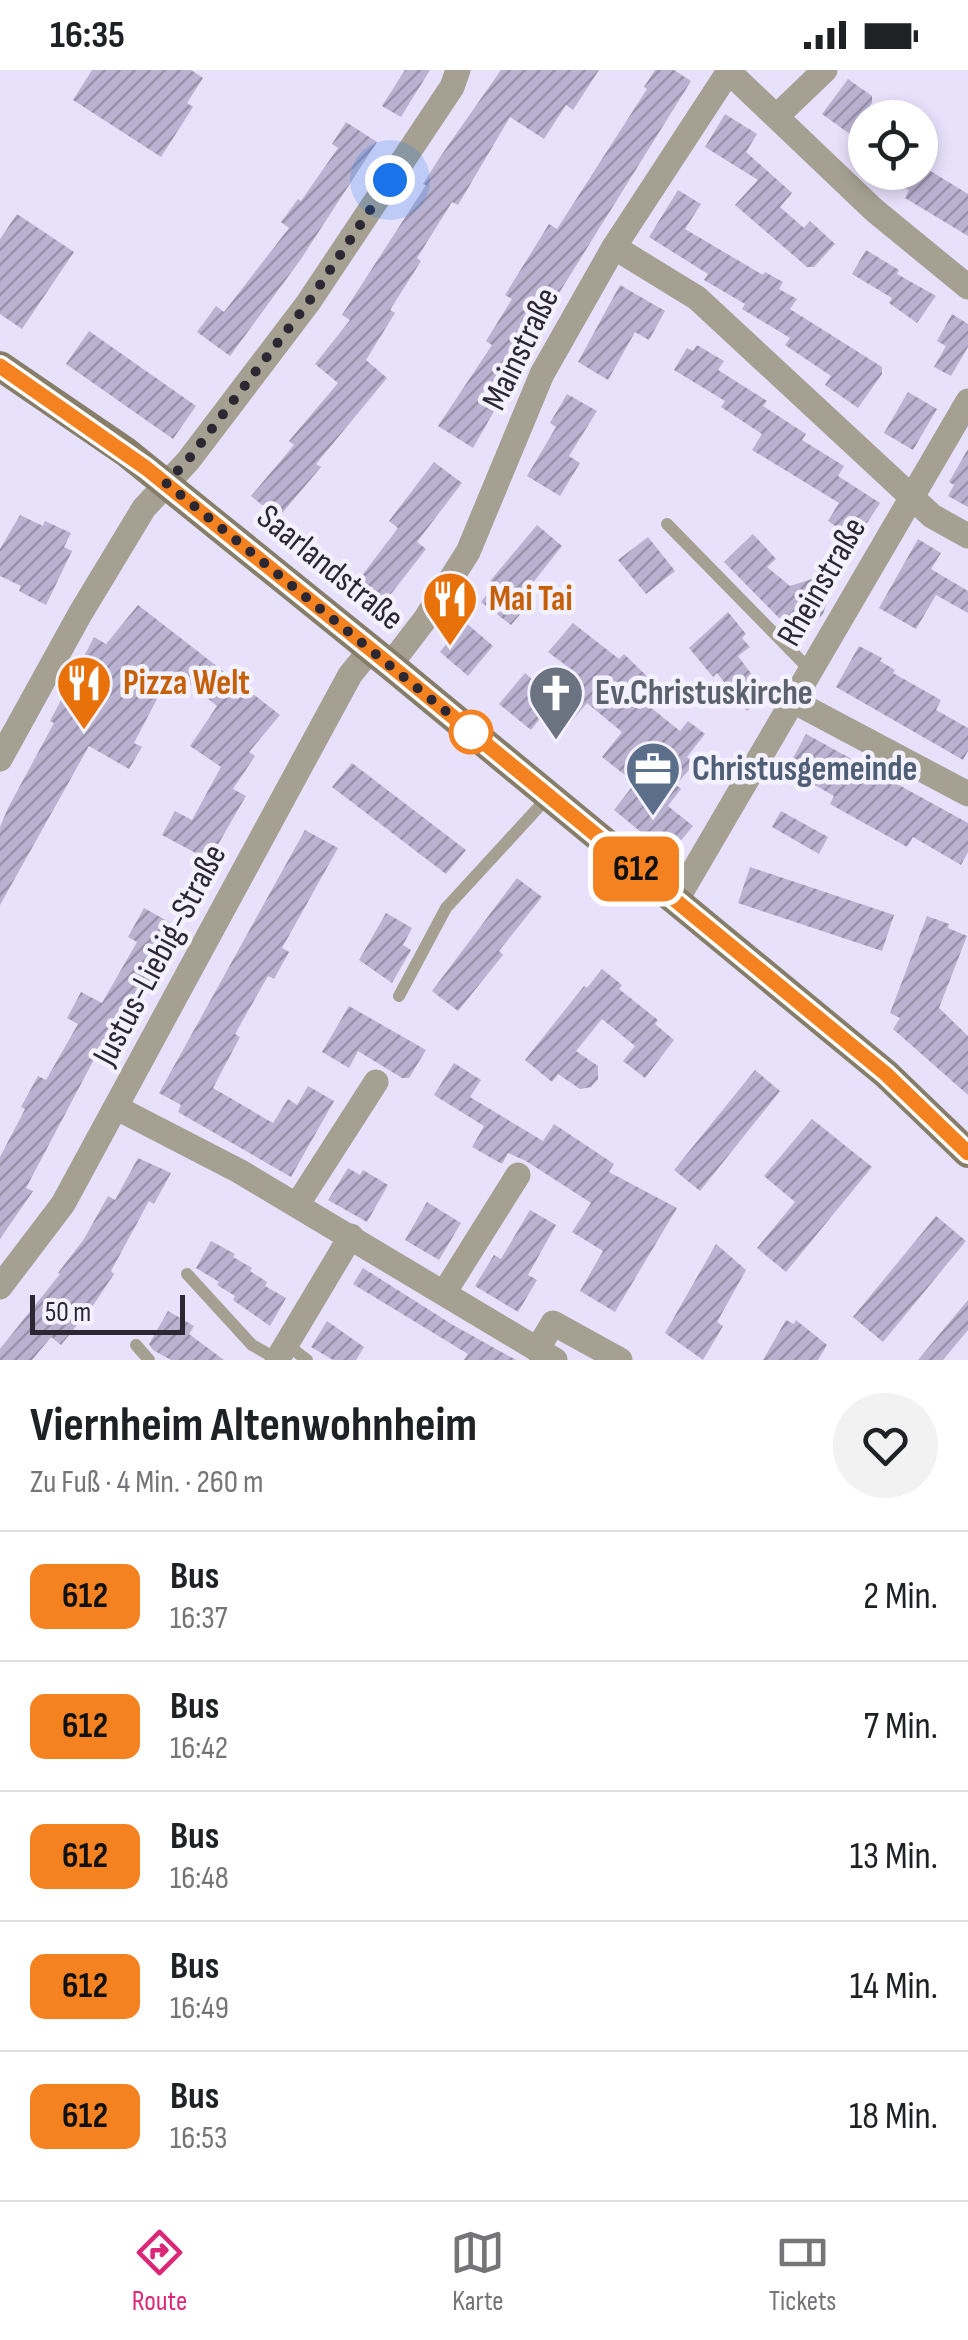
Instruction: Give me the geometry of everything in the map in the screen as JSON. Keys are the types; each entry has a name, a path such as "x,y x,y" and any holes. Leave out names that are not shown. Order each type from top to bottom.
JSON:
{"street":[{"path":"0,759 144,508 188,460 308,303 452,87 458,70"},
{"path":"728,70 874,210 968,287"},
{"name":"Mainstraße","path":"380,657 426,618 468,552 542,374 614,247 728,70"},
{"path":"778,116 825,70"},
{"path":"614,247 697,298 932,516 968,536"},
{"name":"Saarlandstraße","path":"0,366 166,483 886,1074 968,1153"},
{"name":"Rheinstraße","path":"676,902 968,401"},
{"name":"Justus-Liebig-Straße","path":"0,1287 62,1204 118,1108 350,675 380,657"},
{"path":"793,700 968,794"},
{"path":"298,1205 376,1082"},
{"path":"118,1108 298,1205 546,1355 553,1323 617,1360"},
{"path":"444,1293 518,1174"},
{"path":"287,1356 351,1236"}],"lane":[{"path":"667,524 810,671"},
{"path":"399,996 446,908 548,797"},
{"path":"187,1274 252,1345 287,1356"},
{"path":"136,1346 149,1360"}],"building":[{"path":"92,70 191,70 203,78 187,103 193,107 161,157 73,100"},
{"path":"405,70 430,70 401,117 382,106"},
{"path":"501,70 599,70 573,110 566,105 544,139 510,117 458,205 452,202 417,258 421,261 390,310 395,313 366,360 387,378 316,464 321,467 278,518 251,496 294,445 289,441 338,383 315,364 350,320 342,315 440,157"},
{"path":"655,70 674,70 691,81 508,375 513,378 473,448 438,426 492,345 486,341 512,299 505,295 549,224 557,229 647,89 644,87"},
{"path":"848,79 872,96 872,100 848,100 848,133 822,114"},
{"path":"725,114 757,134 746,152 792,193 780,207 804,228 810,221 835,244 814,267 807,267 735,205 758,180 705,147"},
{"path":"346,122 377,142 301,259 230,356 197,332 216,306 224,312 289,228 281,222 298,199 301,201 338,148 332,144"},
{"path":"938,176 968,194 968,236 905,198 909,190 938,190"},
{"path":"678,190 701,204 685,229 763,275 765,272 783,282 779,289 797,299 790,309 882,367 882,374 858,408 825,385 831,376 785,345 790,338 742,309 745,304 704,280 708,274 649,237"},
{"path":"17,214 74,252 22,329 0,314 0,239"},
{"path":"866,250 899,270 897,274 936,296 917,323 889,303 892,298 852,274"},
{"path":"620,285 665,311 649,340 635,332 608,380 578,362"},
{"path":"952,314 968,324 968,347 951,376 934,367 946,346 937,341"},
{"path":"89,331 196,406 173,439 66,364"},
{"path":"697,345 724,361 718,370 767,401 763,406 806,434 802,440 844,466 838,476 880,503 856,540 828,521 839,503 752,450 762,434 721,407 725,401 674,370 687,348 693,351"},
{"path":"908,392 937,409 913,450 884,433"},
{"path":"567,394 597,411 569,456 580,463 560,496 527,476 556,427 550,423"},
{"path":"968,449 968,507 948,496 954,485 949,482"},
{"path":"434,462 462,483 417,542 426,549 384,603 357,582 398,528 389,521"},
{"path":"20,515 71,533 64,547 72,551 46,605 0,576 0,549"},
{"path":"537,525 562,546 516,604 524,610 511,625 481,602 494,585 490,581"},
{"path":"753,534 776,559 767,567 790,586 815,578 831,589 823,614 796,641 724,562"},
{"path":"648,537 675,571 646,594 618,560"},
{"path":"918,539 941,553 931,569 968,591 968,613 936,595 916,629 879,608"},
{"path":"138,605 280,715 249,752 255,756 233,789 246,796 209,860 162,835 175,811 192,820 221,767 190,746 217,706 170,674 134,743 142,747 129,769 89,746 0,905 0,827 8,808 94,637 106,644"},
{"path":"728,612 746,634 742,638 750,647 738,656 767,695 747,711 717,673 713,677 689,648"},
{"path":"465,622 493,646 468,676 440,652"},
{"path":"573,623 619,659 624,654 649,678 634,694 680,731 688,721 705,734 687,757 695,763 676,785 681,789 668,806 693,826 669,855 614,810 635,783 602,757 622,732 587,703 572,721 551,705 531,730 499,704 525,673 555,699 576,673 548,652"},
{"path":"859,646 882,658 880,661 895,670 893,673 941,700 936,710 968,728 968,751 963,760 836,687"},
{"path":"806,734 968,823 968,852 961,865 913,837 907,847 830,804 834,796 787,769"},
{"path":"352,763 466,850 446,874 332,787"},
{"path":"781,811 828,837 819,854 772,827"},
{"path":"305,830 338,848 282,948 289,952 274,979 268,976 235,1034 240,1037 213,1088 273,1123 288,1099 297,1105 308,1086 334,1101 291,1177 178,1112 181,1105 159,1093"},
{"path":"750,867 894,915 882,951 738,903"},
{"path":"517,878 542,897 499,951 503,955 458,1011 432,991"},
{"path":"144,908 178,927 139,1001 128,995 26,1188 33,1191 0,1239 0,1157 25,1109 21,1107 38,1076 46,1080 78,1024 67,1018 81,992 102,1003 137,942 128,937"},
{"path":"386,913 412,928 403,945 411,950 392,983 359,960"},
{"path":"927,916 967,936 939,1008 968,1036 968,1095 893,1029 900,1018 890,1013"},
{"path":"602,969 622,985 619,989 658,1020 655,1024 674,1040 645,1078 623,1061 635,1046 602,1019 576,1051 598,1066 598,1079 591,1087 580,1089 558,1074 552,1082 525,1060"},
{"path":"349,1006 426,1050 409,1078 402,1078 358,1051 349,1068 322,1052"},
{"path":"454,1063 481,1080 470,1097 543,1141 554,1124 614,1164 609,1172 677,1208 615,1312 580,1291 603,1251 572,1232 591,1203 526,1161 508,1153 502,1164 472,1147 484,1126 434,1095"},
{"path":"755,1070 780,1091 700,1191 674,1170"},
{"path":"812,1119 872,1167 786,1272 757,1248 795,1202 764,1176"},
{"path":"138,1158 171,1173 154,1204 149,1201 111,1271 114,1274 94,1304 61,1345 51,1337 32,1360 0,1360 0,1349 60,1274 108,1196 115,1200"},
{"path":"348,1168 360,1175 363,1170 388,1185 367,1222 328,1200"},
{"path":"427,1202 461,1223 439,1260 405,1240"},
{"path":"530,1210 556,1225 528,1275 537,1280 518,1312 475,1286 494,1255 501,1259"},
{"path":"936,1216 966,1241 883,1342 853,1317"},
{"path":"211,1241 235,1254 233,1257 267,1282 265,1286 286,1298 270,1326 233,1300 235,1296 217,1285 219,1282 196,1268"},
{"path":"716,1244 746,1270 717,1322 723,1326 703,1360 665,1333"},
{"path":"363,1268 516,1360 464,1360 468,1354 353,1284"},
{"path":"968,1300 968,1330 943,1360 918,1360"},
{"path":"168,1311 194,1326 189,1334 224,1360 171,1360 153,1350 149,1344"},
{"path":"786,1320 794,1324 796,1320 827,1345 818,1360 763,1360"},
{"path":"327,1321 364,1347 356,1360 333,1360 311,1347"}],"bus line":[{"name":"612","path":"0,366 126,452 390,665 886,1074 968,1153"}],"place":[{"name":"Mai Tai","path":"450,648"},
{"name":"Pizza Welt","path":"84,732"},
{"name":"Ev.Christuskirche","path":"556,742"},
{"name":"Christusgemeinde","path":"653,818"}],"route":[{"path":"390,180 308,303 188,460 166,483 481,740 471,732"}]}
